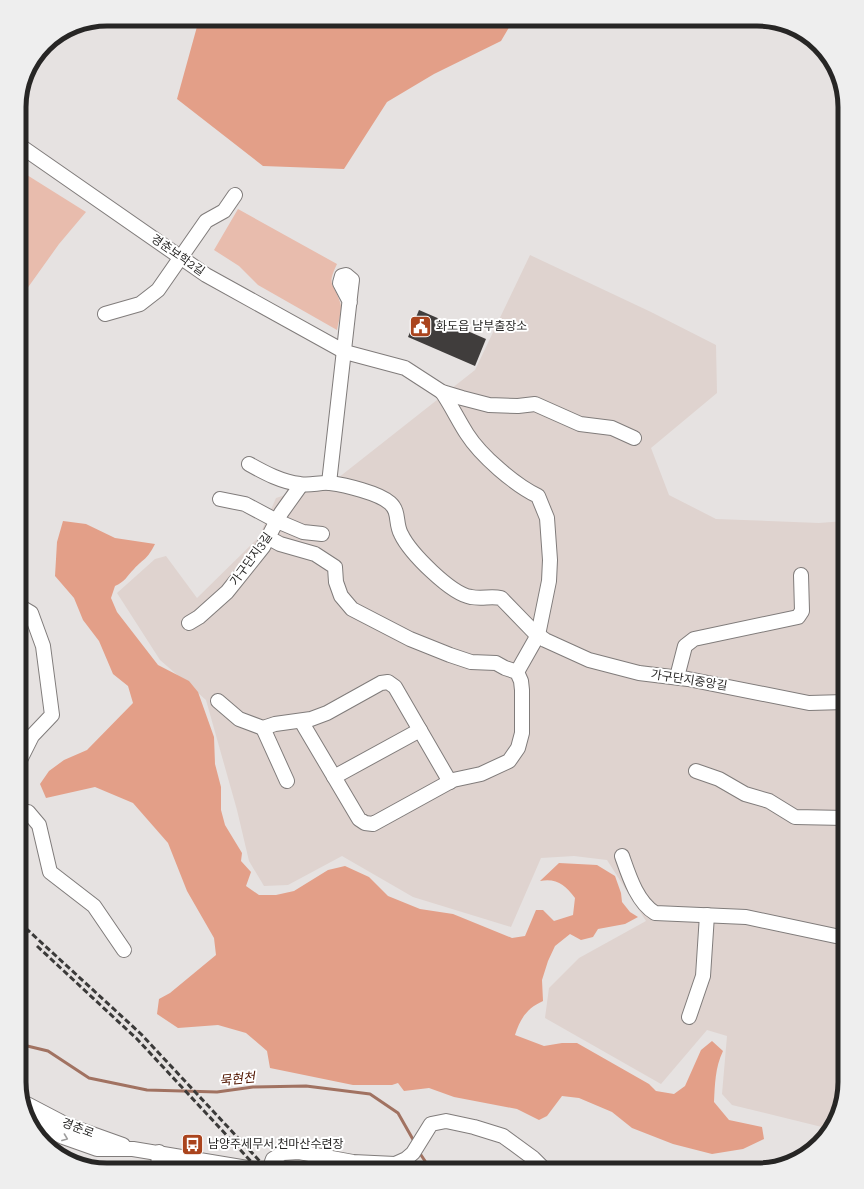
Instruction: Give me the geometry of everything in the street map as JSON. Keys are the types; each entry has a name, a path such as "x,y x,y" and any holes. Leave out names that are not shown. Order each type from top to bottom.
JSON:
{"street":[{"name":"경춘보학2길","path":"26,150 206,275 345,352 404,368 442,392"},
{"path":"105,314 140,304 158,290 180,256 206,221 224,211 235,195"},
{"path":"329,483 350,302"},
{"path":"442,392 489,404 518,406 535,404 580,424 612,428 634,438"},
{"path":"442,392 468,435 486,457 523,489 538,496 547,518 550,560 549,581 538,635 517,672"},
{"name":"가구단지중앙길","path":"249,464 286,482 301,485 329,483 368,493 390,503 397,512 400,533 422,561 449,586 458,593 471,597 501,598 538,635 589,660 639,673 677,677 809,703 838,702"},
{"name":"가구단지3길","path":"189,623 199,617 227,592 269,538 281,513 301,485"},
{"path":"220,499 245,504 277,521 303,532 322,534"},
{"path":"269,538 280,544 315,554 335,567 336,582 341,596 352,609 410,638 450,655 471,662 496,663 517,672 521,681 523,708 522,733 518,748 509,761 481,774 450,782 373,824 365,823 359,819 301,721"},
{"path":"677,677 685,646 694,639 798,617 802,611 801,576"},
{"path":"26,610 31,613 43,646 52,715 32,736 26,748"},
{"path":"218,701 239,719 263,728 275,724 311,719 327,712 381,682 388,682 395,687 450,782"},
{"path":"263,728 287,781"},
{"path":"334,777 420,730"},
{"path":"696,771 719,779 745,794 769,801 795,817 838,818"},
{"path":"26,812 28,812 39,825 50,872 94,906 124,950"},
{"path":"622,856 629,876 647,909 655,913 746,917 838,937"},
{"path":"689,1017 703,976 707,915"},
{"name":"경춘로","path":"30,1105 67,1125 133,1148"},
{"path":"397,1163 412,1156 431,1124 446,1121 474,1127 503,1136 538,1163"},
{"name":"경춘로","path":"40,1126 62,1137 97,1149 133,1148 221,1163"},
{"path":"158,1163 159,1152"},
{"path":"272,1163 273,1159 284,1153 300,1152 353,1162 374,1163"},
{"path":"204,1160 208,1163"}],"shaded area":[{"path":"197,26 510,26 501,41 434,74 387,102 344,169 263,166 177,99"},
{"path":"26,174 86,212 59,244 26,290"},
{"path":"238,209 337,264 332,277 332,284 341,305 337,330 258,285 239,266 214,250"},
{"path":"530,255 651,312 716,345 717,393 651,448 669,495 716,519 819,523 838,522 838,1082 832,1113 823,1127 732,1105 722,1094 727,1036 707,1030 661,1084 545,1018 549,988 579,958 646,921 607,860 574,856 541,858 511,927 413,897 342,856 288,885 264,886 249,861 237,810 206,700 160,660 117,593 155,559 166,556 197,598 259,537 276,498 338,478 475,370"},
{"path":"63,521 86,524 115,538 155,544 147,556 137,565 124,581 115,586 111,598 117,612 158,665 189,681 198,692 214,737 215,764 221,787 221,810 225,825 242,853 241,861 251,872 246,886 259,895 276,895 294,891 328,870 345,866 369,877 388,896 420,909 453,914 512,938 525,936 536,910 543,910 554,921 573,915 575,898 568,889 556,882 546,880 540,881 559,863 597,865 615,876 621,893 622,902 630,912 638,917 625,924 598,929 593,937 581,940 570,934 555,946 542,980 543,1001 528,1011 519,1024 515,1035 544,1046 562,1043 577,1043 649,1084 656,1091 674,1094 685,1086 701,1050 712,1041 723,1051 717,1070 714,1102 729,1120 762,1127 764,1139 743,1149 712,1154 673,1144 632,1128 612,1112 579,1098 562,1096 547,1116 539,1120 517,1109 454,1097 429,1088 404,1091 398,1083 392,1085 353,1085 270,1068 267,1051 246,1033 218,1025 178,1028 157,1014 159,999 170,993 216,955 214,938 187,891 168,843 133,803 95,787 46,798 40,784 49,771 64,760 87,750 133,703 128,686 113,674 99,641 83,620 74,598 55,576 57,542"}],"building":[{"path":"419,310 486,339 475,366 408,337"}],"waterway":[{"name":"묵현천","path":"26,1046 48,1051 89,1078 147,1090 217,1092 253,1087 306,1086 370,1094 398,1113 415,1143"},
{"name":"묵현천","path":"419,1152 425,1163"}],"railway":[{"path":"26,928 141,1034 261,1163"},
{"path":"37,946 137,1039 252,1163"}],"place":[{"name":"화도읍 남부출장소","path":"421,326"},
{"name":"남양주세무서.천마산수련장","path":"192,1144"}]}
